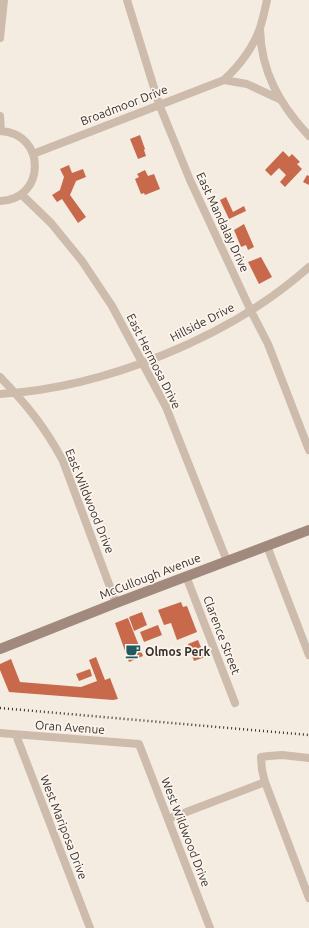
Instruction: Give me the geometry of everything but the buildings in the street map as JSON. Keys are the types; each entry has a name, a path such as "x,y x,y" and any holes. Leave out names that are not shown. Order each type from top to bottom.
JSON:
{"main road":[{"name":"McCullough Avenue","path":"0,649 186,576 309,530"}],"street":[{"path":"0,38 4,0"},
{"name":"East Mandalay Drive","path":"128,0 159,104 190,180 250,311 268,344 309,450"},
{"path":"267,0 260,28 260,38 265,60 280,99 290,114 309,136"},
{"name":"Broadmoor Drive","path":"33,154 224,80 232,73 244,58 260,28"},
{"path":"224,80 247,84 280,99"},
{"path":"0,116 0,131 18,136 27,143 33,154 36,165 30,186 22,195 14,199 0,201"},
{"name":"East Hermosa Drive","path":"22,195 51,224 82,261 112,306 166,407 227,561"},
{"name":"Hillside Drive","path":"0,394 16,393 77,383 143,363 211,333 250,311 286,286 309,267"},
{"name":"East Wildwood Drive","path":"0,377 39,420 52,440 62,461 116,603"},
{"path":"267,546 309,655"},
{"name":"Clarence Street","path":"186,576 235,703"},
{"name":"Oran Avenue","path":"0,733 139,744"},
{"name":"West Mariposa Drive","path":"16,735 90,928"},
{"name":"West Wildwood Drive","path":"139,744 210,928"},
{"path":"309,758 282,756 261,757 265,782 309,898"},
{"path":"168,819 265,782"}],"railway":[{"path":"0,708 309,735"}],"place":[{"name":"Olmos Perk","path":"133,651"}]}
